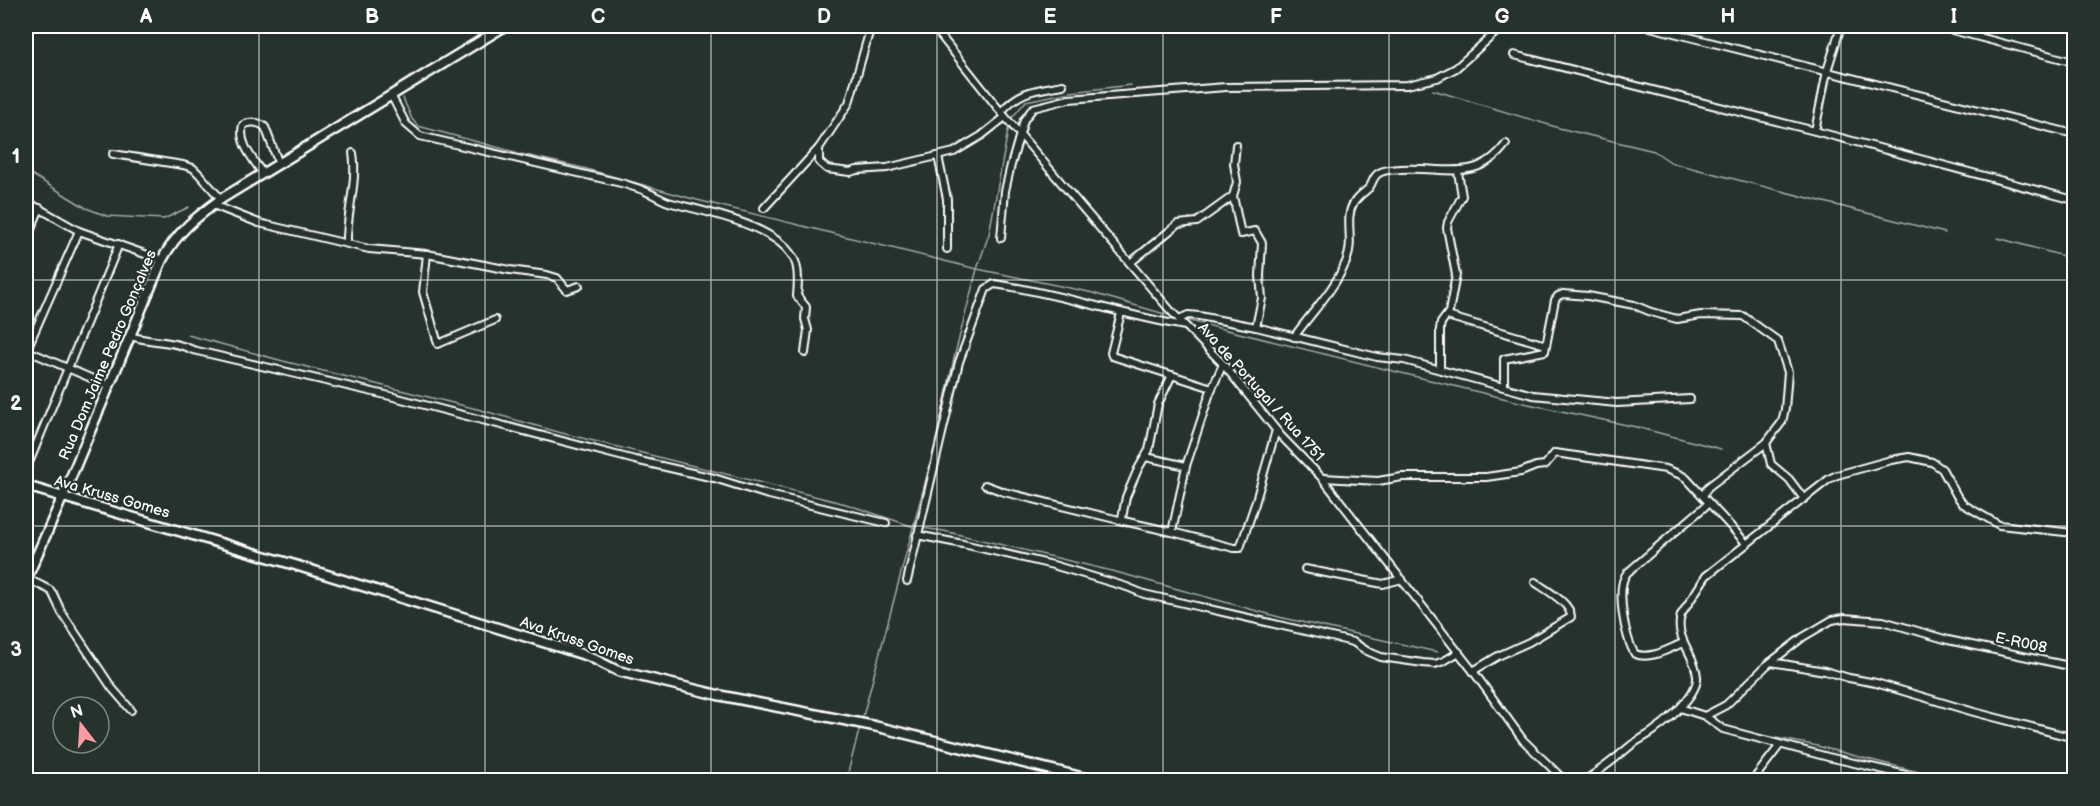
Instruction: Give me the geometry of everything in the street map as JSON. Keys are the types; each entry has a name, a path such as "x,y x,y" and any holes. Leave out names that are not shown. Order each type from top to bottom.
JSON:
{"street":[{"name":"Rua Dom Jaime Pedro Gonçalves","path":"26,579 162,260 177,236 221,200 505,26"},
{"path":"764,208 819,148 849,103 872,26"},
{"name":"Ava de Portugal / Rua 1751","path":"933,26 1003,115 1130,263 1185,326 1223,364 1276,430 1322,478 1459,652 1523,740 1564,780"},
{"path":"1000,238 1005,191 1024,120 1033,108 1068,99 1226,87 1407,85 1437,78 1456,68 1503,26"},
{"path":"1646,26 2074,134"},
{"path":"1815,131 1827,71 1841,26"},
{"path":"1937,26 2074,62"},
{"path":"1514,54 2074,200"},
{"path":"819,148 818,159 821,165 838,172 877,169 938,156 961,149 1003,115 1012,99 1022,93 1063,85"},
{"path":"391,95 406,124 420,136 625,184 672,203 698,208 755,227 773,237 786,248 796,262 797,296 806,307 805,319 808,330 805,353"},
{"path":"262,174 243,143 241,132 246,123 262,124 265,127 279,164"},
{"path":"1294,337 1329,294 1346,263 1351,250 1349,214 1353,204 1370,187 1378,173 1385,170 1411,169 1458,172 1485,165 1499,154 1506,144"},
{"path":"1236,145 1234,164 1237,182 1233,196 1241,234 1255,231 1262,243 1260,276 1262,298 1256,327"},
{"path":"347,243 346,222 354,171 353,153"},
{"path":"113,154 193,168 221,200"},
{"path":"938,156 947,199 947,249"},
{"path":"1440,369 1440,329 1441,323 1447,316 1456,272 1447,228 1462,196 1458,172"},
{"path":"1130,263 1178,224 1197,222 1233,196"},
{"path":"26,201 79,231 162,260"},
{"path":"213,206 259,223 387,252 427,254 546,275 556,278 567,290 579,286"},
{"path":"26,241 40,208"},
{"path":"79,231 26,350 109,386"},
{"path":"26,470 119,244"},
{"path":"427,254 423,292 438,344 495,320"},
{"path":"907,581 959,362 986,289 990,285 999,285 1185,326"},
{"path":"1504,387 1504,359 1545,351 1555,300 1563,294 1634,304 1651,312 1677,319 1701,315 1743,316 1778,341 1788,372 1782,422 1766,443 1708,487 1696,490"},
{"path":"1121,313 1112,356 1212,388"},
{"path":"1179,319 1188,315 1199,316 1256,327 1440,369 1533,395 1617,403 1690,399"},
{"path":"1447,316 1546,345"},
{"path":"130,336 147,341 180,344 192,350 390,396 635,460 714,478 765,494 886,523"},
{"path":"1172,532 1186,466 1212,388 1223,364"},
{"path":"1119,520 1122,518 1138,469 1152,444 1158,404 1172,375"},
{"path":"985,485 1004,492 1240,548 1276,430"},
{"path":"1766,443 1771,464 1789,479 1804,499"},
{"path":"1322,478 1353,482 1402,477 1486,477 1521,472 1545,465 1555,453 1666,469 1685,477 1746,543"},
{"path":"1146,457 1186,466"},
{"path":"1585,780 1603,769 1630,745 1656,729 1680,708 1694,689 1697,676 1692,658 1683,643 1679,621 1706,576 1837,475 1909,457 1932,462 1942,469 1963,504 1999,525 2074,533"},
{"name":"Ava Kruss Gomes","path":"26,486 295,565 588,656 618,671 718,695 874,726 1093,780"},
{"path":"1703,496 1708,487"},
{"path":"1683,643 1650,656 1641,657 1635,654 1630,647 1621,590 1627,573 1709,503"},
{"path":"917,535 1053,565 1155,597 1353,642 1381,657 1435,663 1444,661 1459,652"},
{"path":"1305,569 1383,584 1402,579"},
{"path":"26,579 45,587 53,594 62,613 112,688 131,710"},
{"path":"1473,671 1571,617 1571,611 1567,606 1535,582"},
{"name":"E-R008","path":"1705,716 1726,705 1771,662 1818,626 1844,618 1883,621 1963,643 2074,667"},
{"path":"1771,662 1876,683 2074,738"},
{"path":"1680,708 1705,716 1724,729 1928,780"},
{"path":"1753,780 1780,744"},
{"path":"26,773 28,780"}],"waterway":[{"path":"1010,120 1026,101 1071,92 1131,85"},
{"path":"1433,90 1559,128 1654,151 1672,163 1945,233"},
{"path":"403,98 412,119 418,126 515,152"},
{"path":"862,720 935,445 977,269 989,234 1009,125"},
{"path":"521,154 977,269 1089,292 1168,315"},
{"path":"26,171 86,208 107,216 164,219 189,207"},
{"path":"1998,238 2074,259"},
{"path":"1182,319 1721,449"},
{"path":"188,335 558,432 846,504 917,528"},
{"path":"922,528 944,531 1116,572 1279,617 1437,652"},
{"path":"846,780 860,727"},
{"path":"1750,733 1813,745 1950,780"}]}
